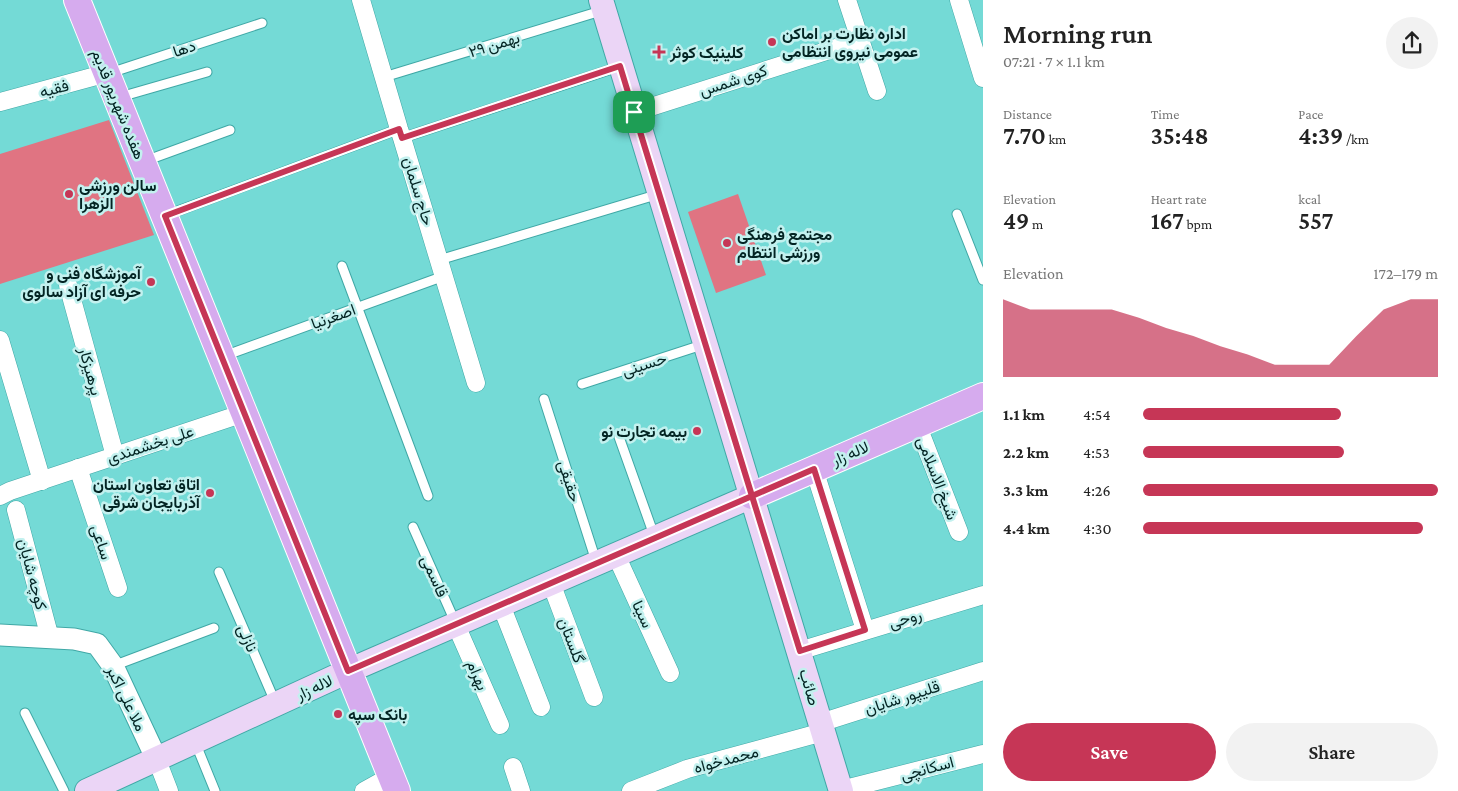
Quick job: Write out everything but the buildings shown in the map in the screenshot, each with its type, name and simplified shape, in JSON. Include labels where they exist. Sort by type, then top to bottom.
[{"type":"main road","name":"هفده شهریور قدیم","points":[[77,0],[394,783]]},
{"type":"main road","name":"صائب","points":[[602,5],[800,651],[841,791]]},
{"type":"main road","name":"لاله زار","points":[[87,791],[348,671],[983,396]]},
{"type":"street","name":"حاج سلمان","points":[[361,0],[476,382]]},
{"type":"street","points":[[848,0],[877,91]]},
{"type":"street","points":[[959,0],[983,78]]},
{"type":"street","name":"کوی شمس","points":[[634,112],[861,40]]},
{"type":"street","name":"فقیه","points":[[0,102],[107,73]]},
{"type":"street","name":"پرهیزکار","points":[[68,285],[115,456]]},
{"type":"street","points":[[0,340],[42,481]]},
{"type":"street","name":"علی بخشمندی","points":[[0,496],[78,468],[244,414]]},
{"type":"street","name":"شیخ الاسلامی","points":[[917,424],[959,532]]},
{"type":"street","name":"ساعی","points":[[78,468],[118,588]]},
{"type":"street","points":[[814,469],[865,630]]},
{"type":"street","name":"کوچه شایان","points":[[16,510],[50,638]]},
{"type":"street","name":"سینا","points":[[606,560],[670,673]]},
{"type":"street","name":"گلستان","points":[[551,584],[594,697]]},
{"type":"street","name":"روحی","points":[[800,651],[983,595]]},
{"type":"street","points":[[501,605],[541,707]]},
{"type":"street","name":"بهرام","points":[[456,624],[500,725]]},
{"type":"street","name":"ملا علی اکبر","points":[[0,635],[74,639],[97,644],[113,666],[157,760]]},
{"type":"street","name":"قلیپور شایان","points":[[822,728],[983,671]]},
{"type":"street","name":"محمدخواه","points":[[631,791],[661,785],[687,769],[822,728]]},
{"type":"street","name":"اسکانچی","points":[[841,791],[983,754]]},
{"type":"street","points":[[157,760],[169,791]]},
{"type":"street","points":[[513,768],[521,791]]},
{"type":"street","points":[[364,791],[394,783]]},
{"type":"lane","name":"۲۹ بهمن","points":[[384,77],[602,5]]},
{"type":"lane","name":"دها","points":[[107,73],[262,23]]},
{"type":"lane","points":[[165,216],[401,134],[620,66]]},
{"type":"lane","points":[[117,98],[207,72]]},
{"type":"lane","points":[[143,162],[230,130]]},
{"type":"lane","name":"اصغرنیا","points":[[222,357],[357,308],[442,268],[660,194]]},
{"type":"lane","points":[[956,214],[983,280]]},
{"type":"lane","points":[[342,266],[428,496]]},
{"type":"lane","name":"حسینی","points":[[582,384],[706,344]]},
{"type":"lane","name":"حقیقی","points":[[544,399],[606,560]]},
{"type":"lane","points":[[619,437],[655,538]]},
{"type":"lane","name":"قاسمی","points":[[413,527],[456,624]]},
{"type":"lane","name":"نازلی","points":[[219,572],[276,704]]},
{"type":"lane","points":[[113,666],[214,628]]},
{"type":"lane","points":[[25,713],[64,791]]},
{"type":"lane","points":[[195,742],[215,791]]},
{"type":"shaded area","name":"سالن ورزشی الزهرا","points":[[109,120],[154,235],[0,284],[0,154]]},
{"type":"shaded area","name":"مجتمع فرهنگی ورزشی انتظام","points":[[738,194],[766,275],[716,293],[688,212]]},
{"type":"place","name":"اداره نظارت بر اماکن عمومی نیروی انتظامی","points":[[772,42]]},
{"type":"place","name":"کلینیک کوثر","points":[[659,52]]},
{"type":"place","name":"سالن ورزشی الزهرا","points":[[69,194]]},
{"type":"place","name":"مجتمع فرهنگی ورزشی انتظام","points":[[727,243]]},
{"type":"place","name":"آموزشگاه فنی و حرفه ای آزاد سالوی","points":[[151,282]]},
{"type":"place","name":"بیمه تجارت نو","points":[[697,431]]},
{"type":"place","name":"اتاق تعاون استان آذربایجان شرقی","points":[[210,493]]},
{"type":"place","name":"بانک سپه","points":[[338,714]]},
{"type":"route","points":[[634,112],[620,66],[402,138],[399,129],[165,216],[348,671],[752,496],[800,651],[865,630],[814,469],[752,496],[634,112]]}]
